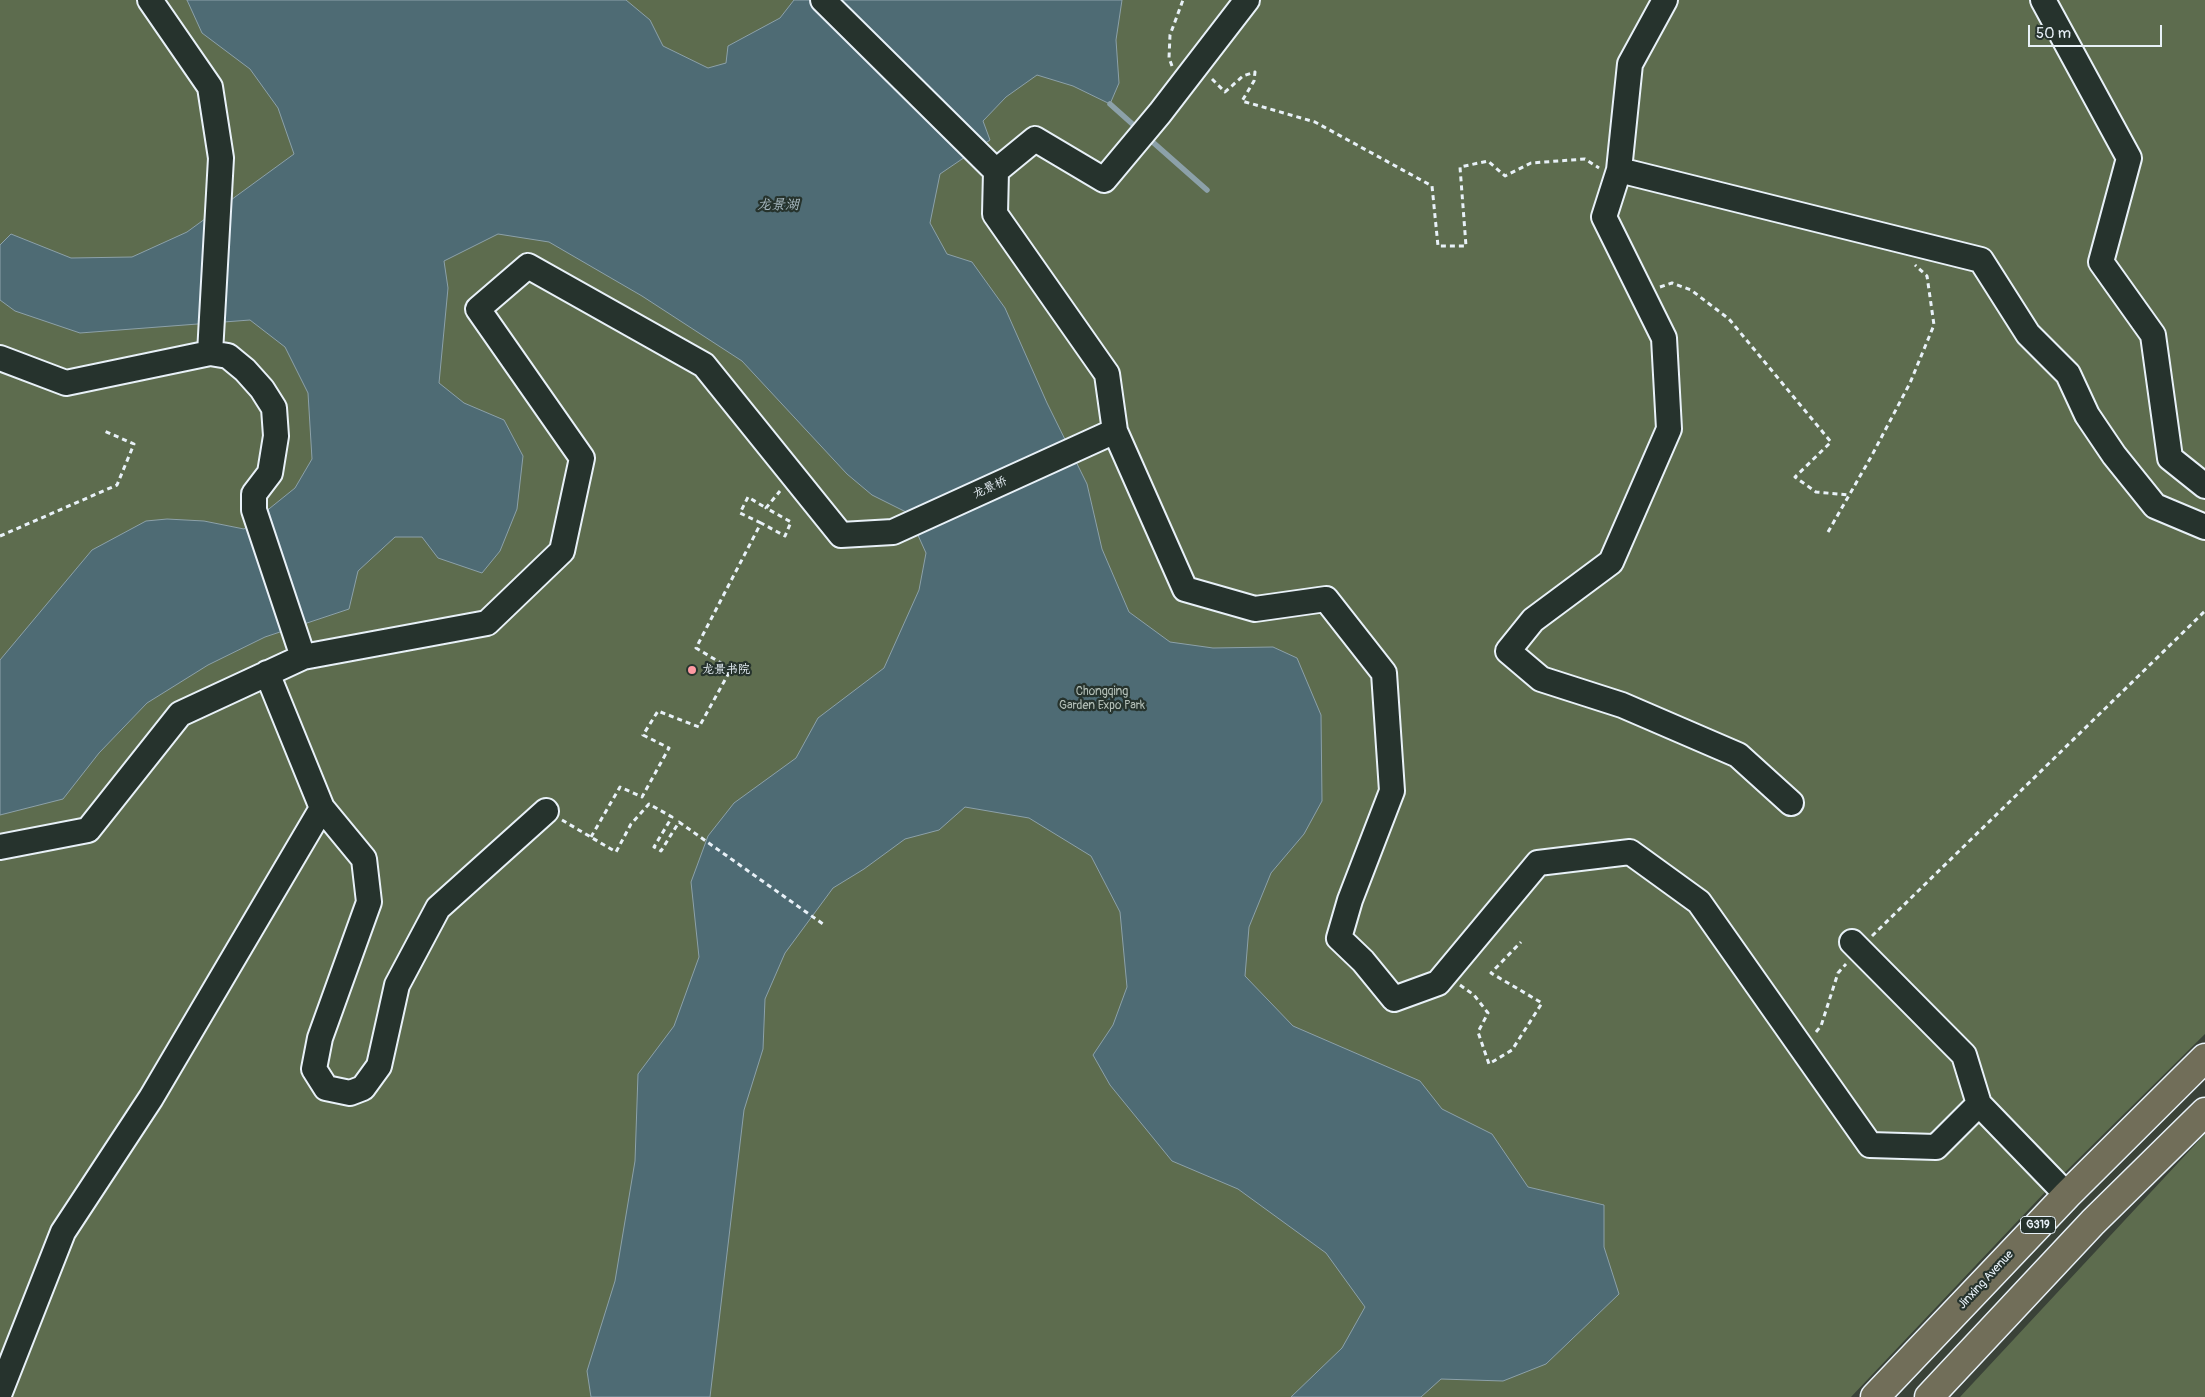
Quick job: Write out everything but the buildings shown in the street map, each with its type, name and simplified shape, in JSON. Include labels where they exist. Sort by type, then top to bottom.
[{"type":"highway","name":"Jinxing Avenue","points":[[1875,1397],[2067,1195],[2205,1058]]},
{"type":"highway","points":[[1929,1397],[2094,1222],[2205,1112]]},
{"type":"lane","points":[[150,0],[210,87],[221,158],[210,343]]},
{"type":"lane","points":[[823,0],[996,171],[995,214],[1107,374],[1114,431],[1185,589],[1255,609],[1326,600],[1384,673],[1392,791],[1350,900],[1339,938],[1362,961],[1394,999],[1438,983],[1538,863],[1630,852],[1699,902],[1870,1145],[1936,1147],[1978,1104]]},
{"type":"lane","points":[[996,171],[1035,139],[1104,180],[1160,113],[1247,0]]},
{"type":"lane","points":[[1665,0],[1630,64],[1618,175],[1604,217],[1664,338],[1669,428],[1611,562],[1533,620],[1508,651],[1541,679],[1622,706],[1738,755],[1791,804]]},
{"type":"lane","points":[[2043,0],[2128,158],[2101,262],[2153,334],[2170,458],[2205,486]]},
{"type":"lane","points":[[1618,175],[1981,260],[2028,334],[2068,374],[2087,415],[2114,455],[2155,506],[2205,527]]},
{"type":"lane","points":[[0,847],[88,830],[180,714],[303,657],[487,623],[562,551],[582,458],[478,309],[528,266],[704,366],[793,475]]},
{"type":"lane","points":[[0,358],[66,383],[210,343]]},
{"type":"lane","points":[[210,343],[228,356],[262,389],[274,408],[276,436],[270,472],[254,494],[254,510],[303,657]]},
{"type":"lane","name":"龙景桥","points":[[793,475],[841,534],[893,532],[1114,431]]},
{"type":"lane","points":[[267,673],[322,808],[364,859],[369,902],[320,1038],[314,1069],[326,1088],[350,1093],[363,1088],[379,1066],[397,985],[438,908],[546,811]]},
{"type":"lane","points":[[0,1392],[63,1232],[151,1098],[322,808]]},
{"type":"lane","points":[[1856,945],[1964,1055],[1978,1104],[2067,1195]]},
{"type":"path","points":[[1179,86],[1169,58],[1170,35],[1183,0]]},
{"type":"path","points":[[1196,64],[1225,92],[1243,76],[1255,72],[1254,80],[1242,102],[1315,122],[1432,186],[1438,246],[1466,246],[1460,167],[1488,161],[1505,176],[1531,163],[1585,159],[1618,175]]},
{"type":"path","points":[[1828,532],[1910,383],[1934,325],[1927,276],[1913,264]]},
{"type":"path","points":[[1642,294],[1672,283],[1692,290],[1728,319],[1832,442],[1794,477],[1816,492],[1849,495]]},
{"type":"path","points":[[0,536],[117,485],[134,444],[102,430]]},
{"type":"path","points":[[766,508],[793,475]]},
{"type":"path","points":[[748,497],[791,522],[785,536],[761,523],[740,513],[748,497]]},
{"type":"path","points":[[591,837],[620,787],[642,797],[669,748],[642,734],[658,710],[699,727],[731,669],[696,648],[761,523]]},
{"type":"path","points":[[1802,1047],[1821,1026],[1838,972],[1856,945],[2205,611]]},
{"type":"path","points":[[546,811],[616,852],[631,824],[649,804],[672,817],[654,847],[662,851],[679,822],[824,924]]},
{"type":"path","points":[[1445,974],[1474,995],[1488,1013],[1478,1032],[1489,1064],[1512,1050],[1542,1003],[1491,973],[1521,942]]},
{"type":"green space","name":"Chongqing Garden Expo Park","points":[[0,0],[2205,0],[2205,1034],[2048,1189],[1851,1397],[0,1397]]},
{"type":"green space","points":[[2205,1134],[2205,1397],[1960,1397]]},
{"type":"water","name":"龙景湖","points":[[187,0],[626,0],[650,20],[663,46],[708,68],[726,63],[728,46],[780,18],[794,0],[1122,0],[1116,40],[1119,83],[1110,104],[1073,86],[1037,75],[1006,97],[983,121],[990,140],[940,174],[930,223],[947,254],[972,262],[1005,308],[1047,403],[1087,484],[1102,549],[1129,612],[1170,642],[1213,648],[1273,647],[1297,658],[1321,715],[1322,801],[1304,834],[1271,873],[1249,927],[1245,976],[1293,1026],[1420,1081],[1442,1109],[1492,1134],[1528,1187],[1604,1205],[1604,1247],[1619,1294],[1546,1364],[1503,1381],[1441,1379],[1421,1397],[1291,1397],[1342,1348],[1365,1307],[1326,1253],[1238,1189],[1172,1161],[1110,1085],[1093,1055],[1113,1025],[1127,987],[1120,912],[1091,856],[1029,818],[965,807],[939,830],[905,839],[864,869],[833,888],[785,953],[765,999],[763,1049],[744,1110],[710,1397],[591,1397],[587,1371],[615,1281],[635,1161],[638,1074],[674,1026],[699,957],[691,882],[708,836],[734,803],[796,758],[818,718],[884,668],[919,590],[926,553],[908,513],[872,495],[847,474],[742,361],[642,296],[549,242],[498,234],[444,261],[448,288],[439,383],[464,403],[504,420],[523,456],[517,509],[500,551],[482,573],[438,558],[422,537],[395,537],[358,571],[349,609],[265,637],[208,665],[147,703],[99,753],[63,799],[0,815],[0,660],[92,550],[146,521],[167,519],[204,521],[244,529],[295,488],[312,459],[308,393],[285,347],[250,320],[80,333],[15,311],[0,300],[0,245],[11,234],[71,258],[132,257],[187,232],[294,154],[278,108],[250,69],[202,33]]},
{"type":"waterway","points":[[1110,104],[1138,129]]},
{"type":"waterway","points":[[1147,137],[1207,190]]},
{"type":"place","name":"龙景书院","points":[[692,670]]}]
